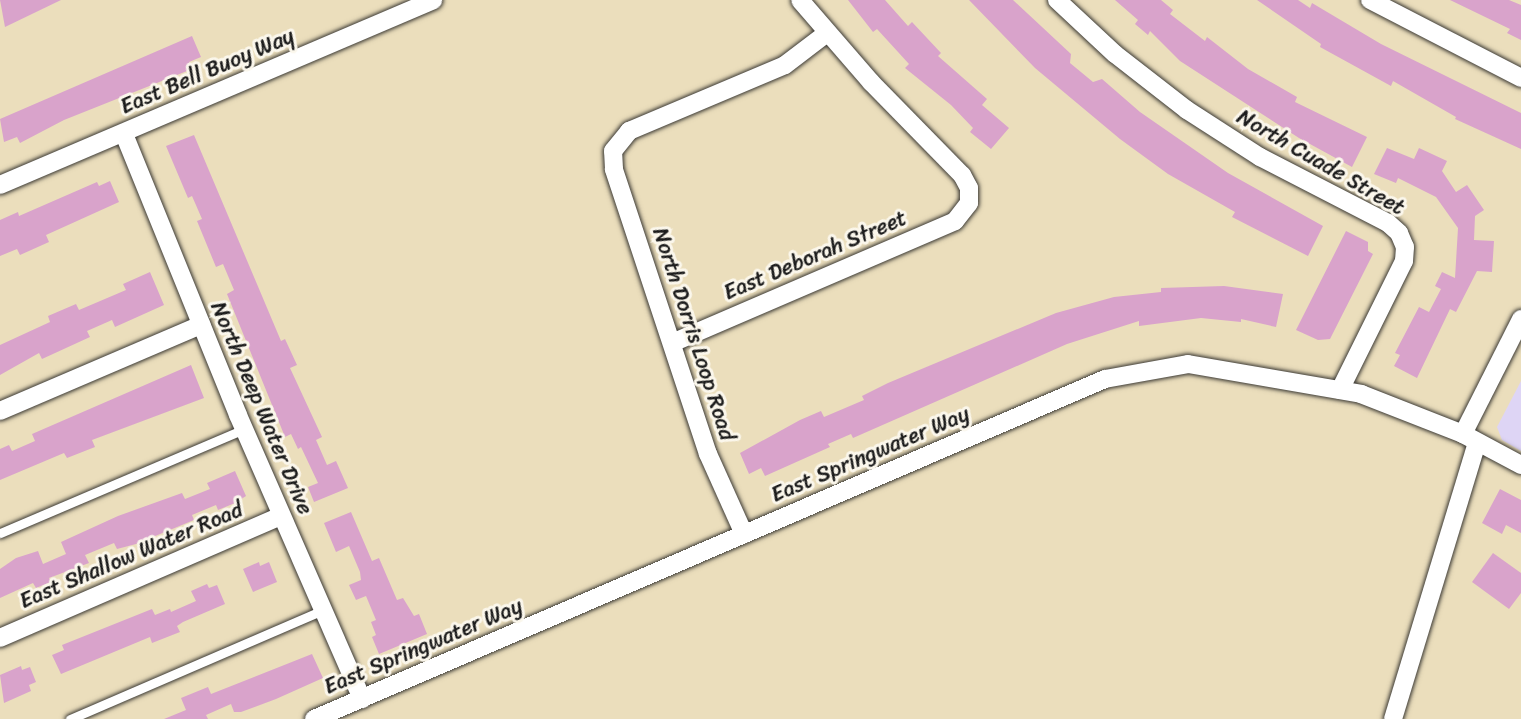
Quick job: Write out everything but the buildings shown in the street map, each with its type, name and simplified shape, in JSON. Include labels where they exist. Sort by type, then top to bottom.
[{"type":"street","name":"East Bell Buoy Way","points":[[0,185],[124,134],[433,0]]},
{"type":"street","points":[[800,0],[827,33]]},
{"type":"street","name":"North Cuade Street","points":[[1057,0],[1142,76],[1224,135],[1297,178],[1388,222],[1399,233],[1405,247],[1404,261],[1340,390]]},
{"type":"street","points":[[1370,0],[1521,78]]},
{"type":"street","name":"North Dorris Loop Road","points":[[744,534],[708,454],[614,169],[615,145],[629,131],[785,64],[827,33]]},
{"type":"street","name":"East Deborah Street","points":[[672,343],[955,221],[969,203],[969,188],[962,175],[827,33]]},
{"type":"street","name":"North Deep Water Drive","points":[[124,134],[244,429],[362,699]]},
{"type":"street","points":[[1393,719],[1470,438],[1521,319]]},
{"type":"street","points":[[0,411],[201,325]]},
{"type":"street","name":"East Springwater Way","points":[[314,719],[1105,379],[1188,364],[1361,394],[1470,438],[1521,465]]},
{"type":"street","name":"East Shallow Water Road","points":[[0,638],[281,516]]},
{"type":"lane","points":[[0,533],[244,429]]},
{"type":"lane","points":[[70,719],[323,610]]},
{"type":"shaded area","points":[[1521,381],[1521,451],[1502,440],[1497,427]]}]
